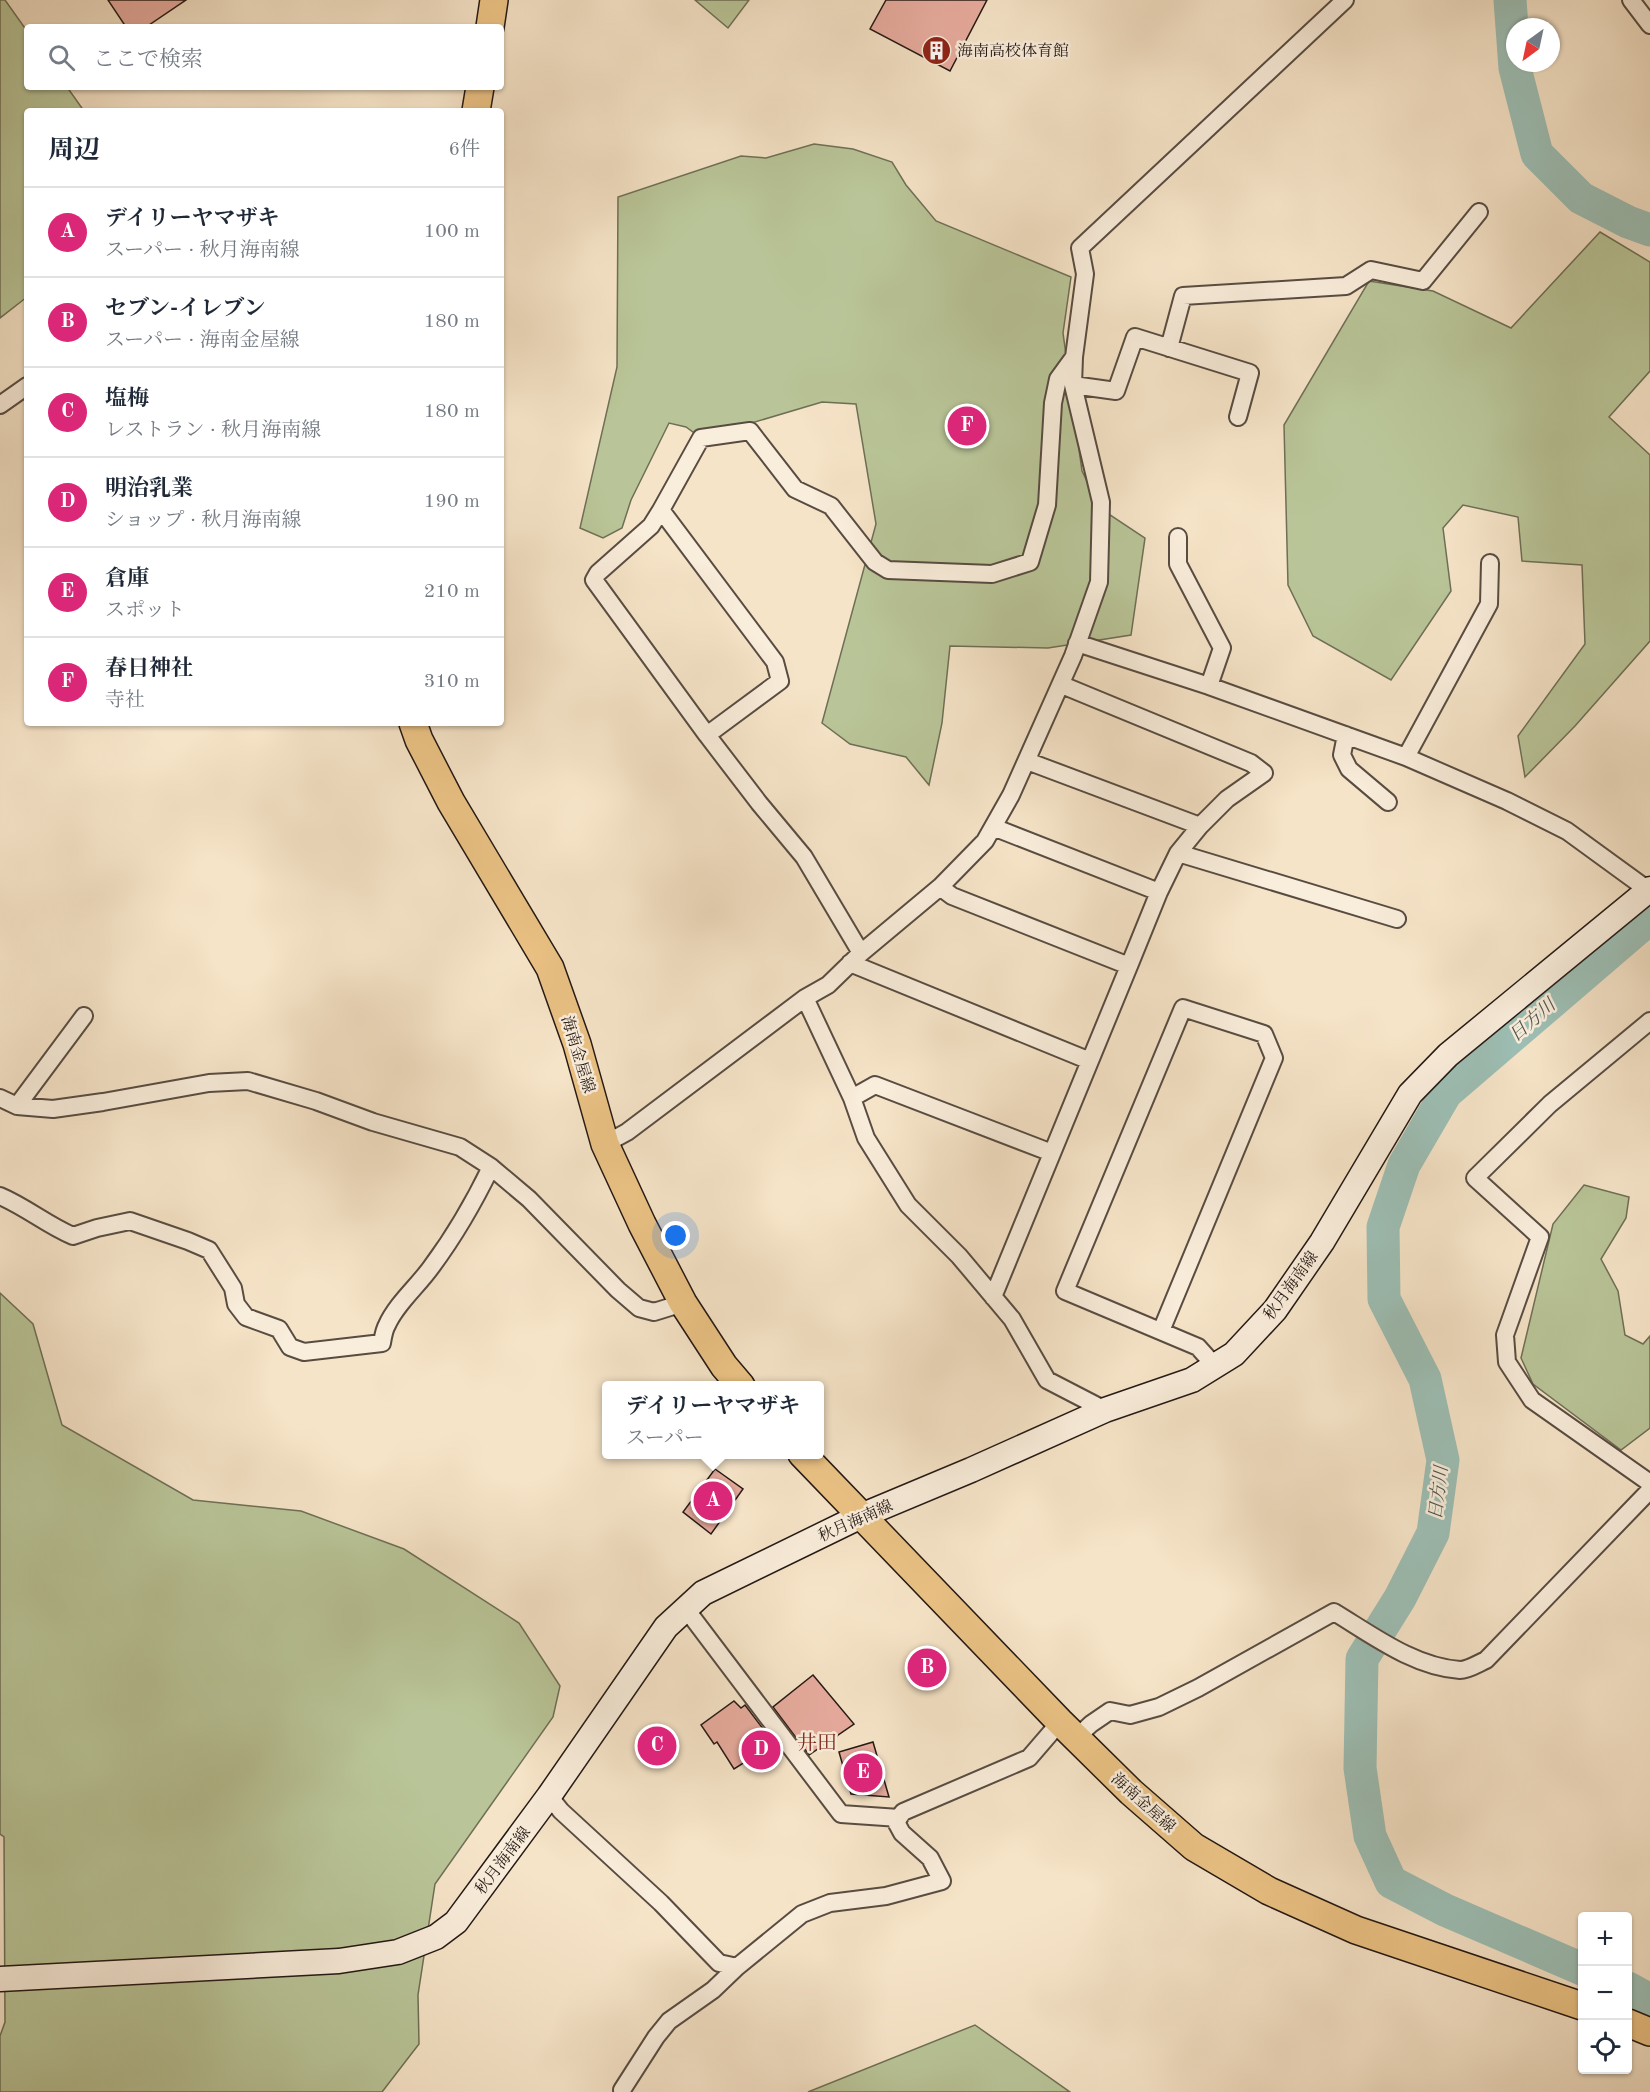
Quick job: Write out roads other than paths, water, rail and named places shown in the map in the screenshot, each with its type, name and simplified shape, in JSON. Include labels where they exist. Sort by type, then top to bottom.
[{"type":"main road","points":[[490,24],[494,0]]},
{"type":"main road","points":[[476,108],[480,90]]},
{"type":"main road","name":"海南金屋線","points":[[414,726],[451,802],[550,968],[577,1044],[605,1144],[642,1224],[683,1304],[724,1366],[737,1381]]},
{"type":"main road","name":"秋月海南線","points":[[0,1979],[339,1961],[398,1952],[436,1937],[456,1922],[549,1796],[666,1627],[703,1593],[861,1516],[1105,1410],[1192,1380],[1234,1354],[1275,1310],[1322,1242],[1410,1094],[1448,1055],[1649,890]]},
{"type":"main road","name":"海南金屋線","points":[[806,1459],[1131,1792],[1194,1847],[1269,1891],[1356,1930],[1578,2005]]},
{"type":"main road","points":[[1632,2025],[1650,2032]]},
{"type":"street","points":[[605,1144],[627,1132],[805,998],[828,985],[856,958],[940,887],[985,841],[1027,761],[1062,685],[1099,582],[1101,502],[1073,385],[1074,357],[1085,274],[1080,248],[1345,0]]},
{"type":"street","points":[[1631,0],[1650,25]]},
{"type":"street","points":[[1169,348],[1183,296],[1346,286],[1371,270],[1423,281],[1479,212]]},
{"type":"street","points":[[1073,385],[1116,391],[1135,337],[1250,373],[1238,417]]},
{"type":"street","points":[[1074,357],[1059,379],[1053,403],[1047,505],[1030,562],[992,574],[888,570],[875,562],[831,506],[795,489],[750,431],[700,438],[651,526],[598,573],[594,580],[707,735],[804,857],[856,958],[1090,1061]]},
{"type":"street","points":[[0,405],[24,388]]},
{"type":"street","points":[[661,510],[776,662],[780,681],[707,735]]},
{"type":"street","points":[[1178,537],[1178,564],[1222,648],[1209,686]]},
{"type":"street","points":[[1406,757],[1489,604],[1490,563]]},
{"type":"street","points":[[1077,643],[1209,686],[1406,757],[1507,801],[1567,831],[1649,890]]},
{"type":"street","points":[[993,1296],[1128,966],[1159,892],[1178,854],[1200,826],[1227,799],[1264,773],[1251,763],[1062,685]]},
{"type":"street","points":[[1346,735],[1342,755],[1349,769],[1388,802]]},
{"type":"street","points":[[1027,761],[1200,826]]},
{"type":"street","points":[[993,827],[1159,892]]},
{"type":"street","points":[[1178,854],[1397,920]]},
{"type":"street","points":[[940,887],[952,896],[1128,966]]},
{"type":"street","points":[[805,998],[852,1098],[866,1138],[908,1205],[959,1256],[1012,1319],[1047,1380],[1105,1410]]},
{"type":"street","points":[[1161,1331],[1274,1059],[1264,1034],[1183,1008],[1065,1291],[1198,1347],[1215,1366]]},
{"type":"street","points":[[17,1106],[84,1016]]},
{"type":"street","points":[[1650,1021],[1550,1104],[1475,1178],[1540,1238],[1505,1335],[1507,1362],[1532,1400],[1650,1483]]},
{"type":"street","points":[[0,1098],[17,1106],[53,1109],[209,1083],[248,1081],[316,1101],[373,1122],[459,1148],[491,1167],[528,1199],[618,1290],[639,1308],[654,1312],[683,1304]]},
{"type":"street","points":[[852,1098],[875,1086],[1052,1153]]},
{"type":"street","points":[[0,1196],[39,1216],[56,1229],[73,1236],[97,1227],[130,1221],[209,1250],[233,1288],[236,1304],[246,1317],[279,1329],[290,1347],[304,1352],[382,1343],[386,1325],[431,1268],[477,1197],[491,1167]]},
{"type":"street","points":[[622,2090],[669,2021],[713,1990],[737,1967],[802,1914],[830,1903],[886,1896],[942,1881],[930,1858],[902,1833],[896,1822],[903,1812],[1029,1758],[1069,1730],[1090,1724],[1110,1711],[1130,1715],[1160,1707],[1334,1612],[1384,1643],[1429,1663],[1463,1670],[1486,1660],[1650,1490]]},
{"type":"street","points":[[686,1609],[841,1814],[899,1818]]},
{"type":"street","points":[[549,1796],[561,1810],[661,1903],[719,1963],[737,1967]]},
{"type":"waterway","name":"日方川","points":[[1510,0],[1515,68],[1537,154],[1581,198],[1628,222],[1650,230]]},
{"type":"waterway","name":"日方川","points":[[1578,1967],[1445,1910],[1391,1882],[1370,1836],[1360,1768],[1362,1659],[1400,1598],[1433,1533],[1443,1460],[1425,1379],[1384,1299],[1383,1227],[1404,1165],[1446,1093],[1650,918]]},
{"type":"waterway","name":"日方川","points":[[1632,1990],[1650,2000]]},
{"type":"place","name":"海南高校体育館","points":[[936,50]]},
{"type":"place","name":"春日神社","points":[[967,426]]},
{"type":"place","name":"デイリーヤマザキ","points":[[713,1501]]},
{"type":"place","name":"セブン-イレブン","points":[[927,1668]]},
{"type":"place","name":"塩梅","points":[[657,1746]]},
{"type":"place","name":"明治乳業","points":[[761,1750]]},
{"type":"place","name":"倉庫","points":[[863,1773]]},
{"type":"district","name":"井田","points":[[817,1742]]}]
